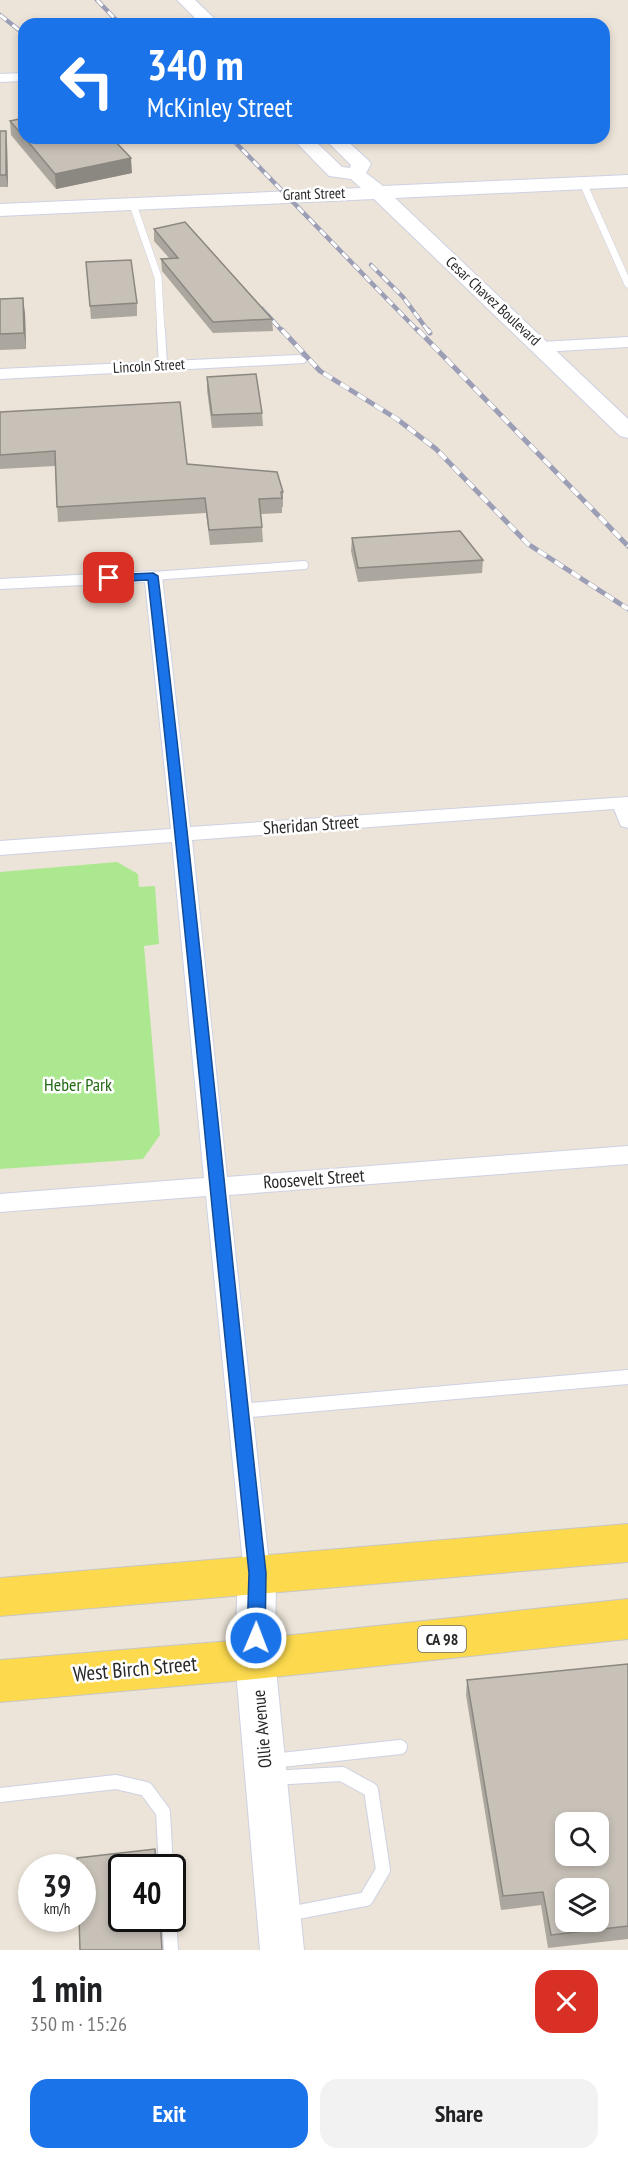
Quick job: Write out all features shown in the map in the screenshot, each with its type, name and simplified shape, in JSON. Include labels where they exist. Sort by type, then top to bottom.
[{"type":"main road","points":[[185,0],[204,18]]},
{"type":"main road","points":[[204,0],[222,18]]},
{"type":"main road","name":"Cesar Chavez Boulevard","points":[[307,144],[336,172],[356,174],[378,192],[628,431]]},
{"type":"main road","name":"Cesar Chavez Boulevard","points":[[339,144],[361,164],[356,174]]},
{"type":"main road","name":"Grant Street","points":[[0,210],[132,202],[628,181]]},
{"type":"main road","points":[[0,1597],[257,1573],[628,1543]]},
{"type":"main road","name":"Ollie Avenue","points":[[257,1573],[255,1659],[280,1933]]},
{"type":"main road","name":"West Birch Street","points":[[0,1681],[255,1659],[628,1619]]},
{"type":"street","points":[[0,78],[18,77]]},
{"type":"street","points":[[541,346],[628,342]]},
{"type":"street","name":"Lincoln Street","points":[[0,374],[299,360]]},
{"type":"street","points":[[0,584],[153,576]]},
{"type":"street","name":"Ollie Avenue","points":[[153,576],[183,834],[215,1186],[257,1573]]},
{"type":"street","name":"Sheridan Street","points":[[0,848],[622,802],[628,821]]},
{"type":"street","name":"Roosevelt Street","points":[[0,1203],[628,1155]]},
{"type":"lane","points":[[583,183],[628,284]]},
{"type":"lane","points":[[132,202],[158,277],[163,365]]},
{"type":"lane","points":[[615,256],[628,255]]},
{"type":"lane","points":[[153,576],[304,565]]},
{"type":"lane","points":[[240,1411],[628,1377]]},
{"type":"lane","points":[[265,1770],[400,1748]]},
{"type":"lane","points":[[265,1770],[342,1774],[370,1790],[383,1870],[366,1899],[280,1933]]},
{"type":"lane","points":[[0,1795],[116,1782],[146,1789],[163,1812],[165,1854]]},
{"type":"lane","points":[[170,1932],[171,1950]]},
{"type":"green space","name":"Heber Park","points":[[117,862],[138,874],[139,887],[155,886],[159,944],[144,946],[160,1135],[143,1159],[0,1169],[0,872]]},
{"type":"building","points":[[18,119],[18,130],[10,121]]},
{"type":"building","points":[[0,131],[6,131],[6,175],[0,175]]},
{"type":"building","points":[[30,144],[118,144],[131,158],[55,174]]},
{"type":"building","points":[[185,222],[272,319],[213,322],[161,259],[178,258],[154,229]]},
{"type":"building","points":[[131,260],[137,303],[90,306],[86,262]]},
{"type":"building","points":[[23,298],[24,333],[0,334],[0,299]]},
{"type":"building","points":[[256,374],[262,413],[212,415],[207,377]]},
{"type":"building","points":[[180,402],[187,464],[277,472],[283,492],[281,492],[282,498],[259,499],[262,527],[209,530],[205,498],[57,507],[55,451],[0,455],[0,412]]},
{"type":"building","points":[[460,531],[483,560],[358,568],[352,538]]},
{"type":"building","points":[[628,1664],[628,1926],[609,1928],[609,1878],[555,1878],[555,1932],[577,1932],[551,1935],[543,1892],[503,1896],[467,1680]]},
{"type":"building","points":[[155,1849],[155,1854],[112,1854]]},
{"type":"building","points":[[108,1854],[108,1932],[161,1932],[162,1950],[80,1950],[79,1932],[96,1932],[96,1856]]},
{"type":"railway","points":[[97,0],[114,18]]},
{"type":"railway","points":[[0,15],[18,29]]},
{"type":"railway","points":[[237,144],[419,332]]},
{"type":"railway","points":[[371,265],[403,297],[429,332]]},
{"type":"railway","points":[[262,309],[283,332]]},
{"type":"railway","points":[[282,330],[320,371],[397,419],[436,449],[528,544],[628,609]]},
{"type":"railway","points":[[418,330],[628,546]]},
{"type":"route","points":[[109,578],[153,576],[183,834],[215,1186],[257,1573],[256,1638]]}]
